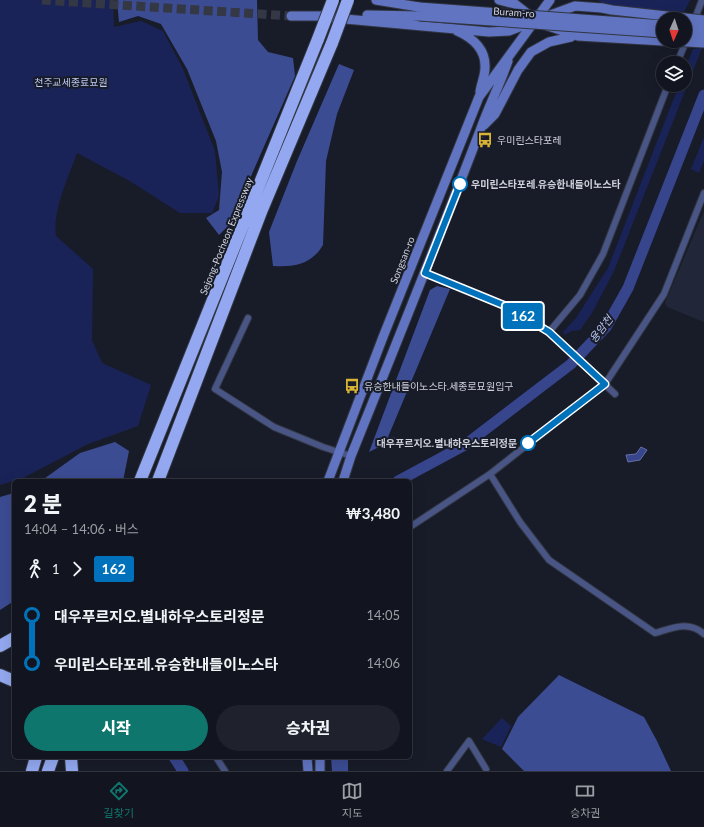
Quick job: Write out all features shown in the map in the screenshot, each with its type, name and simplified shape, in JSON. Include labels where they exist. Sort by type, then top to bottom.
[{"type":"highway","name":"Sejong-Pocheon Expressway","points":[[141,479],[333,0]]},
{"type":"highway","points":[[159,479],[262,212],[332,43],[348,0]]},
{"type":"highway","points":[[0,646],[12,639]]},
{"type":"highway","points":[[0,675],[12,680]]},
{"type":"highway","points":[[28,771],[30,759]]},
{"type":"highway","points":[[32,771],[35,759]]},
{"type":"highway","points":[[48,771],[52,759]]},
{"type":"highway","points":[[72,759],[72,771]]},
{"type":"street","name":"Buram-ro","points":[[376,0],[419,12],[656,32]]},
{"type":"street","points":[[502,0],[515,4],[535,20],[554,29],[578,36]]},
{"type":"street","name":"Songsan-ro","points":[[329,479],[338,452],[479,97],[550,0]]},
{"type":"street","points":[[591,0],[602,8]]},
{"type":"street","points":[[680,56],[702,0]]},
{"type":"street","points":[[323,16],[489,32],[509,31],[575,6],[704,20]]},
{"type":"street","name":"Buram-ro","points":[[291,16],[419,12],[656,25]]},
{"type":"street","points":[[692,26],[704,27]]},
{"type":"street","points":[[448,28],[473,39],[484,54],[485,68],[479,97]]},
{"type":"street","points":[[692,34],[704,35]]},
{"type":"street","points":[[481,127],[495,114],[518,70],[531,52],[549,42],[561,38],[578,36],[656,41]]},
{"type":"street","points":[[692,42],[704,43]]},
{"type":"street","name":"Songsan-ro","points":[[344,478],[351,456],[425,273],[481,127],[499,88],[510,54]]},
{"type":"street","points":[[549,332],[580,295],[602,254],[665,92]]},
{"type":"street","points":[[412,526],[490,474],[605,384],[664,294],[704,193]]},
{"type":"street","points":[[425,273],[508,307],[549,332],[615,394]]},
{"type":"street","points":[[248,318],[215,390],[274,427],[351,456]]},
{"type":"street","points":[[490,474],[520,522],[549,560],[655,633],[683,625],[690,626],[704,634]]},
{"type":"street","points":[[447,771],[469,741],[486,769]]},
{"type":"street","points":[[217,759],[225,771]]},
{"type":"street","points":[[307,759],[308,771]]},
{"type":"street","points":[[320,759],[320,771]]},
{"type":"shaded area","points":[[117,0],[257,0],[258,40],[268,52],[293,58],[295,76],[230,224],[219,235],[206,218],[219,210],[222,172],[216,141],[187,69],[161,24],[138,16],[119,22]]},
{"type":"shaded area","points":[[339,64],[354,70],[337,114],[326,161],[323,245],[313,257],[307,261],[295,265],[273,266],[269,232],[297,161]]},
{"type":"shaded area","points":[[704,211],[704,322],[667,307],[665,303]]},
{"type":"shaded area","points":[[437,286],[450,289],[388,437],[397,438],[369,452],[430,290]]},
{"type":"shaded area","points":[[115,442],[129,451],[123,479],[44,479],[80,453]]},
{"type":"shaded area","points":[[641,447],[647,450],[640,460],[628,462],[626,455],[636,454]]},
{"type":"shaded area","points":[[12,494],[12,602],[0,610],[0,497]]},
{"type":"shaded area","points":[[559,675],[644,717],[671,771],[524,771],[502,749],[518,717]]},
{"type":"shaded area","points":[[331,759],[348,759],[348,771],[332,771]]},
{"type":"green space","name":"천주교세종료묘원","points":[[0,0],[113,0],[114,27],[141,21],[163,31],[183,69],[215,151],[219,196],[212,213],[180,213],[128,180],[77,153],[56,216],[56,236],[93,269],[92,340],[102,363],[151,385],[138,426],[88,444],[23,478],[12,479],[12,481],[0,485]]},
{"type":"green space","points":[[598,0],[690,0],[684,12],[606,6]]},
{"type":"green space","points":[[702,48],[692,73],[692,56],[690,56],[693,49]]},
{"type":"green space","points":[[676,92],[685,92],[614,271],[592,313],[580,330],[572,331],[564,335],[563,332],[576,318],[608,268]]},
{"type":"green space","points":[[704,137],[704,161],[699,173],[691,169]]},
{"type":"green space","points":[[502,718],[511,726],[501,747],[482,739]]},
{"type":"waterway","name":"용암천","points":[[402,479],[465,445],[571,364],[606,327],[628,288],[704,95]]},
{"type":"waterway","name":"용암천","points":[[175,759],[183,771]]},
{"type":"tunnel","points":[[42,0],[291,16]]},
{"type":"bus line","name":"162","points":[[460,184],[425,273],[508,307],[549,332],[605,384],[528,443]]},
{"type":"place","name":"우미린스타포레","points":[[485,140]]},
{"type":"place","name":"우미린스타포레.유승한내들이노스타","points":[[460,184]]},
{"type":"place","name":"유승한내들이노스타.세종로묘원입구","points":[[352,386]]},
{"type":"place","name":"대우푸르지오.별내하우스토리정문","points":[[528,443]]}]
